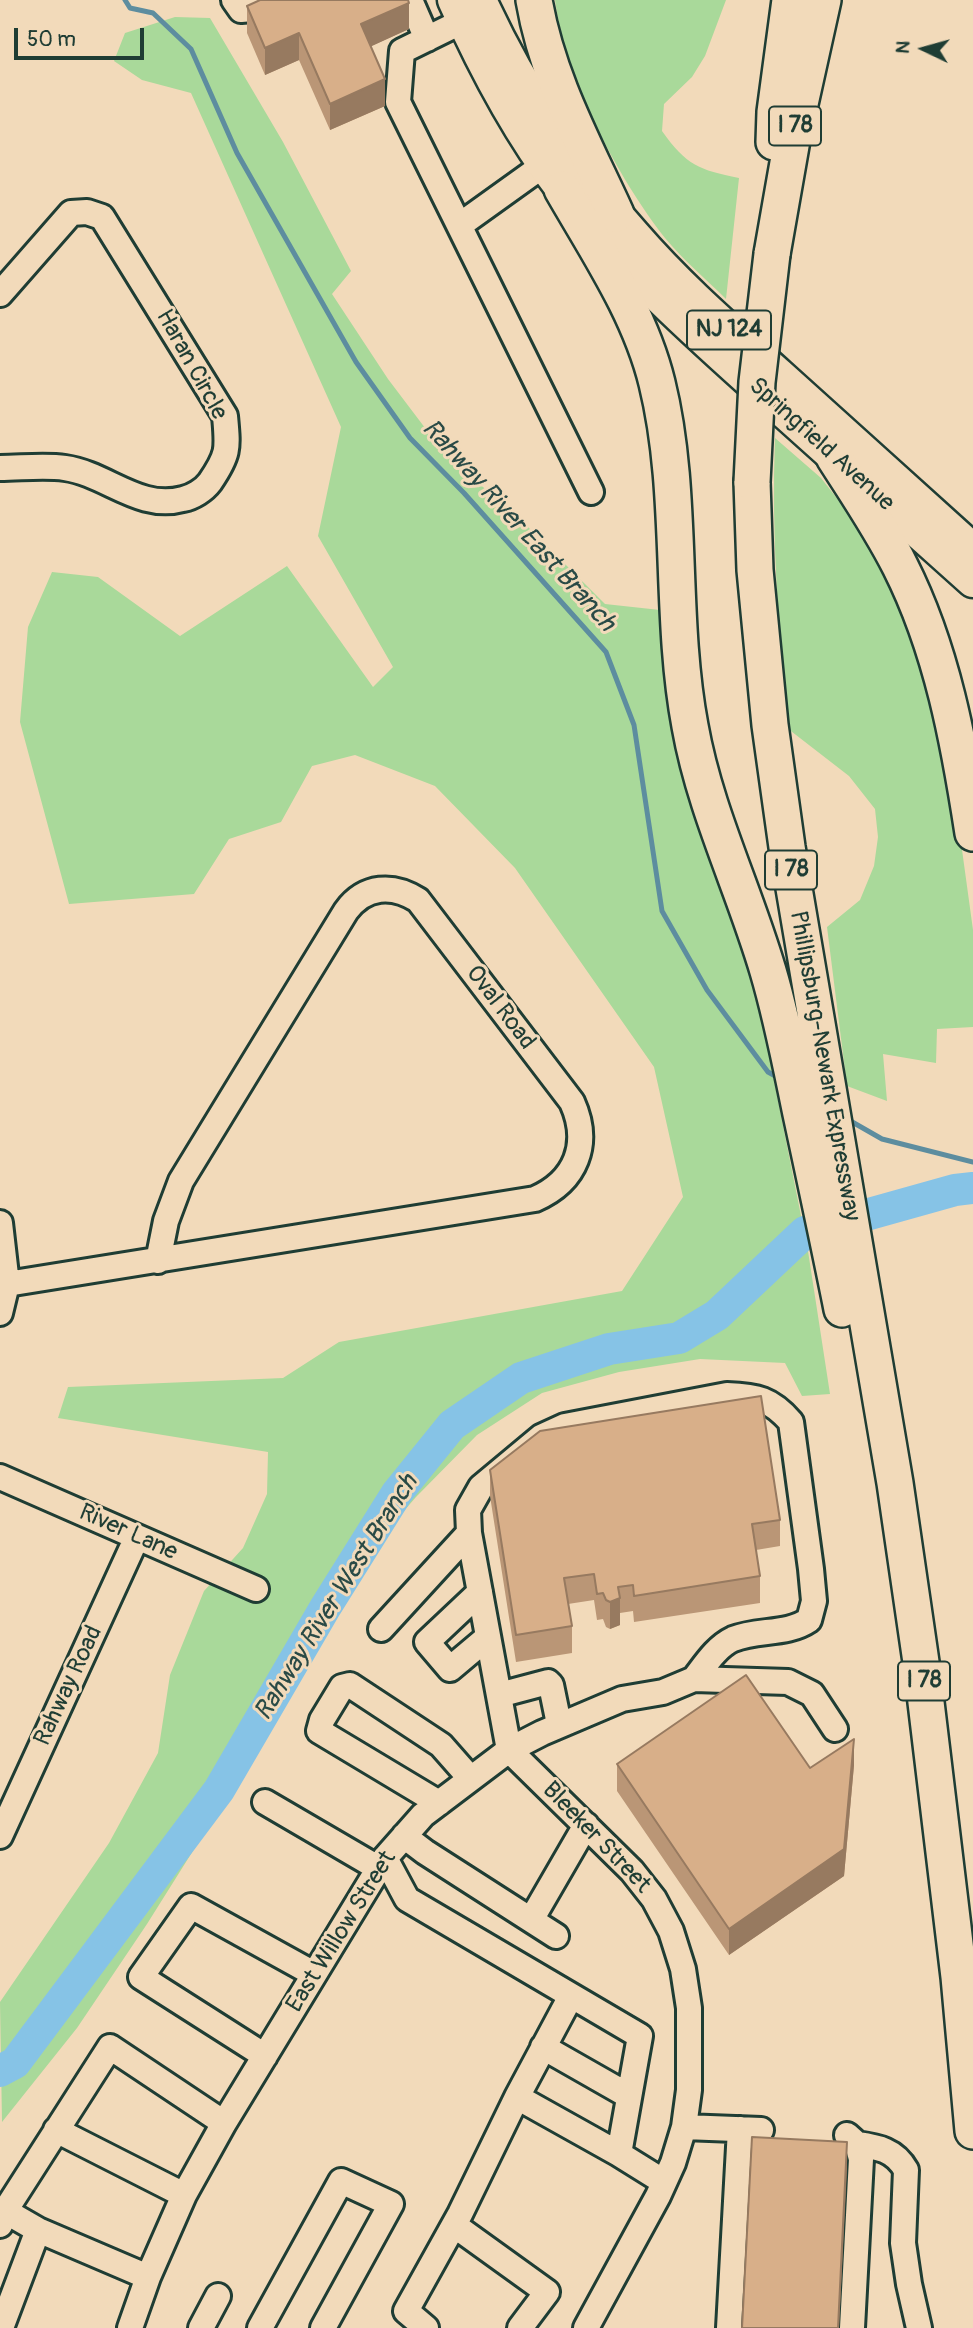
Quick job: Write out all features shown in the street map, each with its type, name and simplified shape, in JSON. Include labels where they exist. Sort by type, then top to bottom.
[{"type":"highway","points":[[534,0],[544,45],[564,104],[615,214]]},
{"type":"highway","points":[[772,254],[775,112],[790,0]]},
{"type":"highway","name":"Phillipsburg-Newark Expressway","points":[[823,0],[792,140],[772,254],[757,382],[752,482],[755,570],[770,725],[825,1076],[841,1240]]},
{"type":"highway","points":[[553,176],[641,333],[656,379],[668,443],[682,665],[690,726],[705,789],[768,970],[841,1240]]},
{"type":"highway","points":[[834,457],[889,545],[922,615],[950,710],[973,833]]},
{"type":"highway","name":"I 78","points":[[841,1240],[865,1422],[913,1606],[948,1878],[973,2132]]},
{"type":"main road","name":"Springfield Avenue","points":[[466,7],[512,62],[554,132],[615,214],[656,260],[973,550]]},
{"type":"main road","name":"Springfield Avenue","points":[[466,7],[509,108],[553,176],[606,241],[670,308],[973,581]]},
{"type":"street","points":[[234,0],[241,9],[264,8],[283,0]]},
{"type":"street","points":[[410,0],[427,39]]},
{"type":"street","points":[[466,7],[427,39],[402,51],[398,102],[591,492]]},
{"type":"street","points":[[460,225],[553,176]]},
{"type":"street","name":"Haran Circle","points":[[0,294],[71,213],[87,212],[102,217],[225,416],[228,449],[206,486],[190,498],[171,503],[135,496],[94,476],[65,468],[0,468]]},
{"type":"street","name":"Oval Road","points":[[4,1284],[158,1261],[535,1199],[548,1193],[568,1175],[579,1149],[580,1128],[572,1102],[418,900],[405,892],[390,888],[375,890],[361,895],[346,911],[181,1181],[166,1221],[158,1261]]},
{"type":"street","points":[[0,1223],[4,1284],[0,1313]]},
{"type":"street","points":[[509,1750],[469,1533],[468,1510],[481,1488],[541,1437],[565,1426],[727,1395],[751,1396],[777,1406],[791,1422],[814,1601],[809,1620],[797,1628],[732,1640],[715,1653],[694,1679]]},
{"type":"street","name":"River Lane","points":[[0,1477],[256,1589]]},
{"type":"street","points":[[381,1629],[469,1533]]},
{"type":"street","name":"Rahway Road","points":[[0,1836],[137,1537]]},
{"type":"street","points":[[480,1592],[427,1642],[450,1669],[488,1637]]},
{"type":"street","points":[[694,1679],[788,1682],[812,1695],[835,1729]]},
{"type":"street","name":"East Willow Street","points":[[130,2328],[148,2277],[184,2195],[224,2123],[382,1863],[404,1836],[423,1815],[509,1750],[559,1724],[622,1699],[663,1692],[694,1679]]},
{"type":"street","points":[[499,1695],[548,1682],[551,1685],[559,1724]]},
{"type":"street","points":[[439,1803],[320,1731],[322,1720],[342,1687],[350,1685],[441,1745],[470,1778]]},
{"type":"street","name":"Bleeker Street","points":[[509,1750],[640,1880],[671,1931],[683,1969],[688,2007],[689,2090],[684,2127],[664,2182],[586,2328]]},
{"type":"street","points":[[265,1802],[382,1863],[407,1899],[639,2036],[620,2154]]},
{"type":"street","points":[[531,1920],[586,1825]]},
{"type":"street","points":[[404,1836],[556,1936]]},
{"type":"street","points":[[265,2056],[141,1977],[191,1906],[314,1974]]},
{"type":"street","points":[[426,2328],[406,2311],[454,2225],[517,2097],[571,1996]]},
{"type":"street","points":[[148,2277],[38,2230],[2,2218],[110,2047],[224,2123]]},
{"type":"street","points":[[543,2047],[629,2096]]},
{"type":"street","points":[[517,2097],[620,2154],[664,2182]]},
{"type":"street","points":[[684,2127],[750,2130],[729,2328]]},
{"type":"street","points":[[56,2130],[184,2195]]},
{"type":"street","points":[[852,2328],[861,2167],[850,2139],[886,2150],[902,2163],[906,2170],[903,2243],[919,2328]]},
{"type":"street","points":[[260,2328],[341,2181],[391,2204],[323,2328]]},
{"type":"street","points":[[454,2225],[547,2292],[520,2328]]},
{"type":"street","points":[[1,2328],[38,2230]]},
{"type":"street","points":[[201,2328],[218,2296]]},
{"type":"green space","points":[[555,0],[726,0],[705,56],[692,77],[664,104],[662,131],[679,152],[694,164],[703,169],[739,178],[726,299],[665,238],[629,186],[582,93],[561,30]]},
{"type":"green space","points":[[175,17],[210,18],[283,142],[351,271],[332,294],[388,379],[444,453],[522,521],[605,604],[660,610],[672,692],[748,950],[808,1251],[830,1394],[802,1396],[785,1363],[700,1359],[619,1372],[542,1393],[477,1435],[416,1497],[360,1562],[213,1819],[147,1924],[77,2028],[2,2122],[0,2002],[109,1843],[158,1753],[170,1675],[204,1591],[243,1548],[267,1494],[268,1452],[58,1418],[68,1387],[283,1378],[339,1342],[622,1291],[683,1197],[654,1067],[515,868],[435,786],[355,755],[312,766],[281,822],[229,839],[194,894],[69,904],[20,722],[28,627],[52,572],[98,577],[180,636],[287,566],[373,687],[393,667],[318,536],[341,427],[191,93],[142,80],[114,61],[125,33]]},
{"type":"green space","points":[[775,438],[821,478],[887,562],[928,672],[953,784],[973,930],[973,1027],[937,1029],[936,1063],[883,1054],[887,1101],[847,1086],[827,927],[860,900],[874,866],[878,837],[875,809],[849,776],[787,728],[775,547]]},
{"type":"building","points":[[260,0],[408,0],[409,3],[361,24],[385,79],[330,104],[299,33],[265,48],[247,6]]},
{"type":"building","points":[[761,1396],[780,1520],[752,1524],[760,1576],[634,1596],[633,1585],[618,1587],[620,1598],[610,1602],[603,1593],[597,1594],[594,1574],[564,1578],[572,1626],[516,1635],[490,1470],[540,1431]]},
{"type":"building","points":[[746,1675],[810,1768],[854,1739],[844,1849],[729,1929],[617,1764]]},
{"type":"building","points":[[752,2137],[847,2142],[838,2328],[742,2328]]},
{"type":"waterway","name":"Rahway River East Branch","points":[[125,0],[130,8],[153,13],[191,49],[237,153],[356,362],[410,438],[464,493],[606,652],[634,725],[662,911],[707,990],[768,1072],[779,1078]]},
{"type":"waterway","name":"Rahway River East Branch","points":[[847,1119],[882,1139],[973,1162]]},
{"type":"waterway","name":"Rahway River West Branch","points":[[0,2071],[15,2063],[219,1790],[325,1608],[397,1493],[452,1425],[521,1378],[609,1349],[679,1338],[717,1315],[805,1232],[955,1190],[973,1188]]}]
